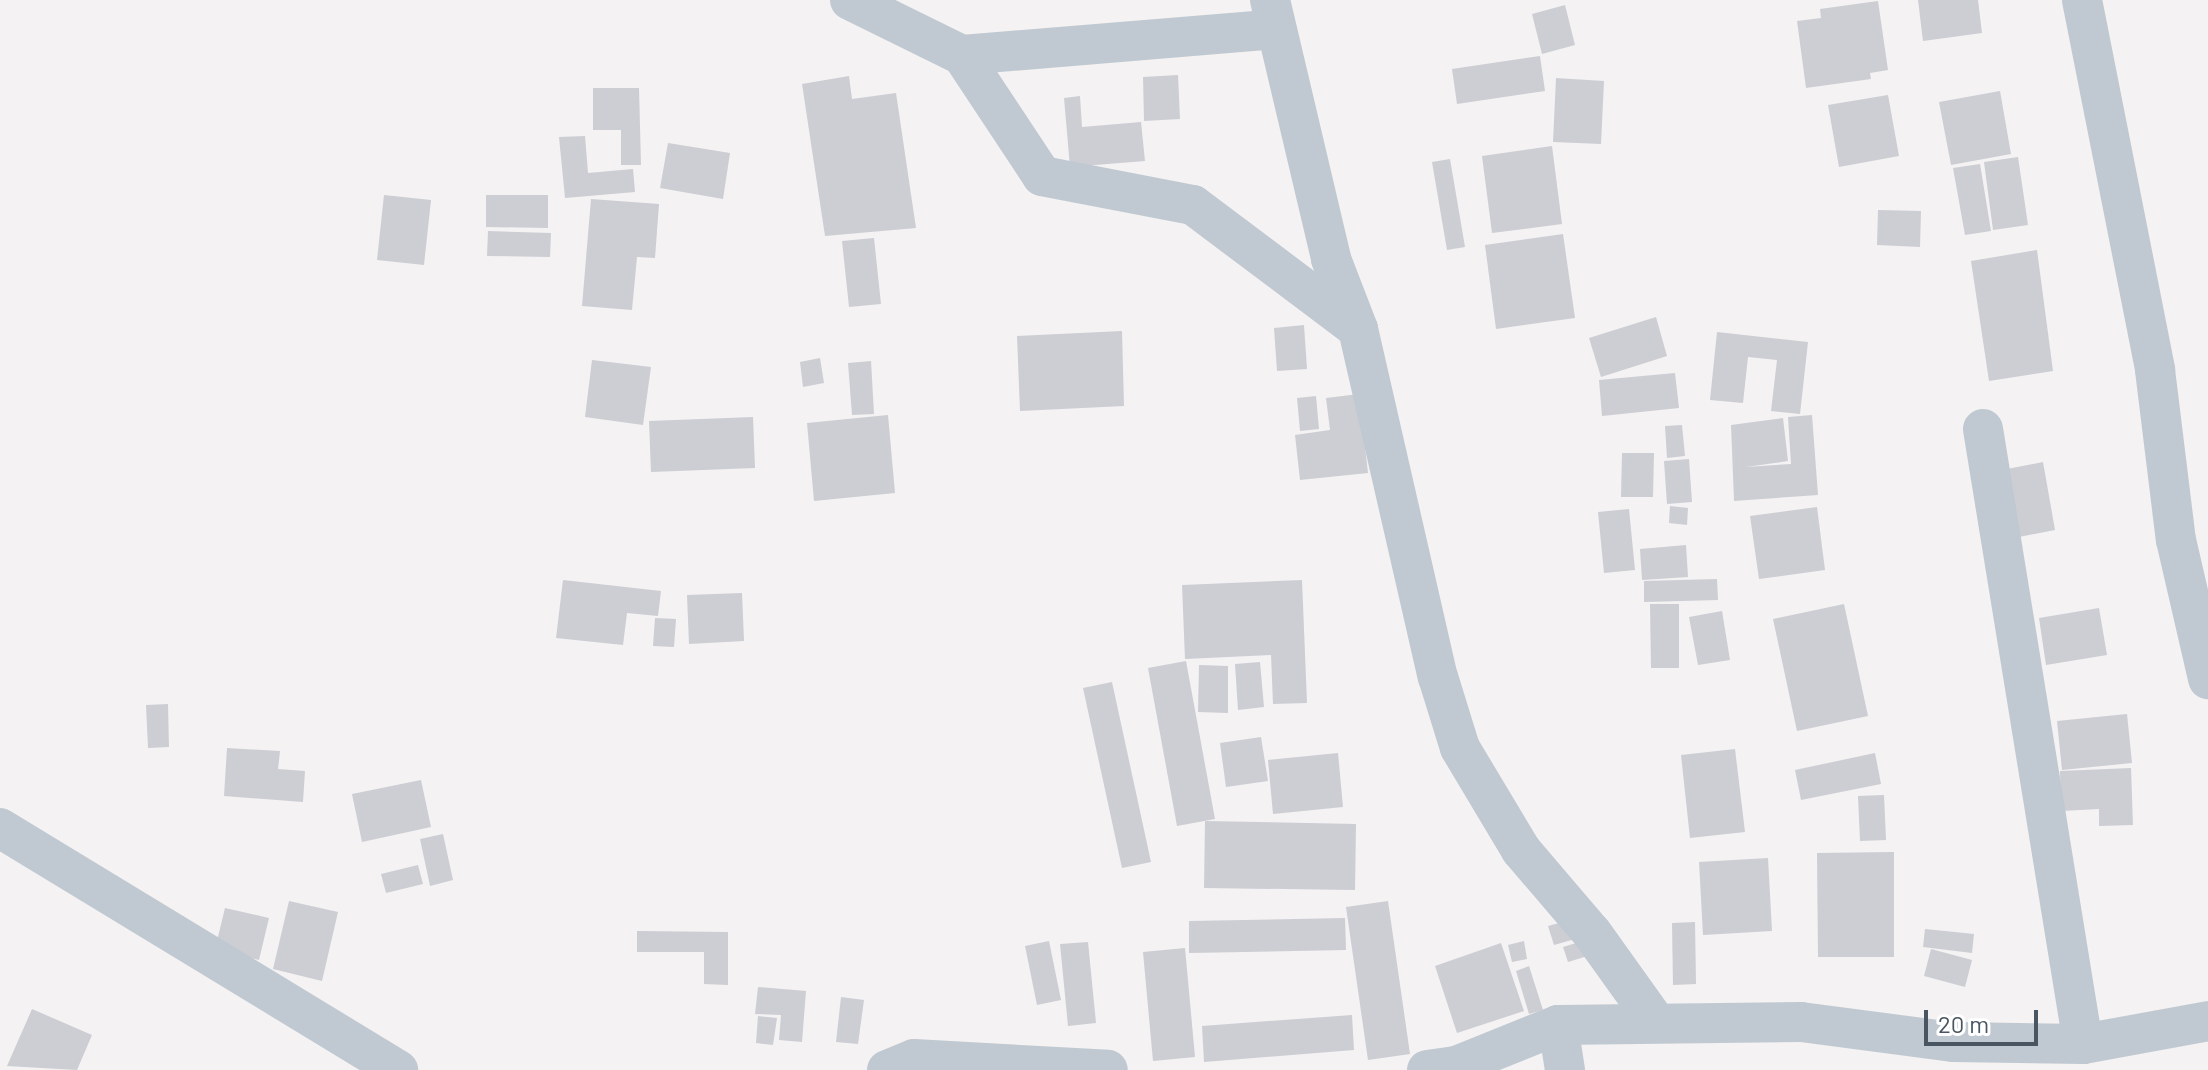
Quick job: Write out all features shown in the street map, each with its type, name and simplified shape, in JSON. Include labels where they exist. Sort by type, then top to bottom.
[{"type":"street","points":[[850,0],[962,55],[1042,176],[1193,205],[1358,329]]},
{"type":"street","points":[[2082,0],[2155,370],[2176,540],[2208,679]]},
{"type":"street","points":[[962,55],[1272,15],[1331,259],[1358,329],[1438,677],[1460,748],[1521,850],[1592,933],[1655,1021]]},
{"type":"street","points":[[1983,429],[2083,1044]]},
{"type":"street","points":[[0,828],[398,1070]]},
{"type":"street","points":[[1427,1070],[1456,1066],[1558,1025],[1655,1021],[1801,1022],[1953,1042],[2083,1044],[2208,1021]]},
{"type":"street","points":[[1558,1025],[1565,1070]]},
{"type":"street","points":[[887,1070],[914,1059],[1108,1070]]},
{"type":"building","points":[[1918,0],[1978,0],[1982,33],[1923,41]]},
{"type":"building","points":[[1878,1],[1888,70],[1870,73],[1871,79],[1806,88],[1797,21],[1821,18],[1820,9]]},
{"type":"building","points":[[1565,5],[1575,45],[1542,54],[1532,14]]},
{"type":"building","points":[[1540,56],[1545,91],[1457,104],[1452,69]]},
{"type":"building","points":[[1178,75],[1180,119],[1144,121],[1143,77]]},
{"type":"building","points":[[849,76],[852,99],[896,93],[916,228],[825,236],[802,84]]},
{"type":"building","points":[[1556,78],[1604,81],[1601,144],[1553,142]]},
{"type":"building","points":[[593,88],[639,88],[641,165],[621,165],[621,130],[593,130]]},
{"type":"building","points":[[2000,91],[2011,154],[1951,165],[1939,102]]},
{"type":"building","points":[[1888,95],[1899,156],[1839,167],[1828,105]]},
{"type":"building","points":[[1080,96],[1082,127],[1141,122],[1145,161],[1070,167],[1064,98]]},
{"type":"building","points":[[585,136],[588,173],[633,169],[635,192],[565,198],[559,137]]},
{"type":"building","points":[[668,143],[730,153],[723,199],[660,188]]},
{"type":"building","points":[[1552,146],[1562,224],[1492,233],[1482,156]]},
{"type":"building","points":[[2018,157],[2028,225],[1993,230],[1984,162]]},
{"type":"building","points":[[1450,159],[1465,247],[1447,250],[1432,162]]},
{"type":"building","points":[[1980,164],[1991,231],[1965,235],[1953,168]]},
{"type":"building","points":[[384,195],[431,200],[424,265],[377,260]]},
{"type":"building","points":[[486,195],[548,195],[548,228],[486,227]]},
{"type":"building","points":[[591,199],[659,204],[655,258],[637,257],[632,310],[582,306]]},
{"type":"building","points":[[1878,210],[1921,211],[1920,247],[1877,245]]},
{"type":"building","points":[[488,231],[551,233],[550,257],[487,256]]},
{"type":"building","points":[[1563,234],[1575,318],[1496,329],[1485,245]]},
{"type":"building","points":[[874,238],[881,304],[849,307],[842,241]]},
{"type":"building","points":[[2037,250],[2053,371],[1989,381],[1971,261]]},
{"type":"building","points":[[1656,317],[1667,356],[1601,377],[1589,338]]},
{"type":"building","points":[[1304,325],[1307,369],[1277,371],[1274,328]]},
{"type":"building","points":[[1122,331],[1124,406],[1020,411],[1017,336]]},
{"type":"building","points":[[1717,332],[1808,342],[1800,414],[1771,411],[1777,360],[1748,357],[1743,403],[1710,400]]},
{"type":"building","points":[[820,358],[824,383],[803,387],[800,362]]},
{"type":"building","points":[[592,360],[651,367],[643,425],[585,417]]},
{"type":"building","points":[[871,361],[874,414],[852,415],[848,363]]},
{"type":"building","points":[[1675,373],[1679,408],[1602,416],[1599,380]]},
{"type":"building","points":[[1359,394],[1368,473],[1300,480],[1295,435],[1330,430],[1326,398]]},
{"type":"building","points":[[1316,396],[1319,429],[1300,431],[1297,398]]},
{"type":"building","points":[[888,415],[895,493],[814,501],[807,423]]},
{"type":"building","points":[[1812,415],[1818,495],[1734,501],[1731,425],[1783,418],[1788,461],[1746,467],[1791,464],[1788,417]]},
{"type":"building","points":[[753,417],[755,468],[651,472],[649,421]]},
{"type":"building","points":[[1682,425],[1685,456],[1667,458],[1665,426]]},
{"type":"building","points":[[1622,453],[1654,453],[1653,497],[1621,497]]},
{"type":"building","points":[[1689,459],[1692,502],[1667,504],[1664,461]]},
{"type":"building","points":[[2043,462],[2055,530],[2014,538],[2002,470]]},
{"type":"building","points":[[1670,506],[1688,508],[1687,525],[1669,523]]},
{"type":"building","points":[[1817,507],[1825,570],[1759,579],[1750,516]]},
{"type":"building","points":[[1629,509],[1635,570],[1604,573],[1598,512]]},
{"type":"building","points":[[1686,545],[1688,577],[1642,580],[1640,549]]},
{"type":"building","points":[[1717,579],[1718,600],[1644,602],[1644,581]]},
{"type":"building","points":[[563,580],[661,591],[658,616],[627,613],[623,645],[556,638]]},
{"type":"building","points":[[1302,580],[1307,703],[1273,704],[1271,655],[1185,659],[1182,585]]},
{"type":"building","points":[[742,593],[744,641],[689,644],[687,595]]},
{"type":"building","points":[[1650,604],[1679,604],[1679,668],[1651,668]]},
{"type":"building","points":[[1844,604],[1868,716],[1797,731],[1773,619]]},
{"type":"building","points":[[2099,608],[2107,655],[2046,665],[2039,618]]},
{"type":"building","points":[[1722,611],[1730,660],[1698,665],[1689,617]]},
{"type":"building","points":[[655,618],[676,619],[674,647],[653,646]]},
{"type":"building","points":[[1186,661],[1215,819],[1177,826],[1148,668]]},
{"type":"building","points":[[1260,662],[1264,707],[1238,710],[1235,664]]},
{"type":"building","points":[[1199,665],[1228,666],[1228,713],[1198,712]]},
{"type":"building","points":[[1112,682],[1151,862],[1122,868],[1083,688]]},
{"type":"building","points":[[168,704],[169,747],[148,748],[146,705]]},
{"type":"building","points":[[2127,714],[2132,763],[2062,770],[2057,721]]},
{"type":"building","points":[[1261,737],[1268,781],[1226,787],[1220,743]]},
{"type":"building","points":[[227,748],[280,751],[278,769],[305,771],[303,802],[224,796]]},
{"type":"building","points":[[1735,749],[1745,832],[1690,838],[1681,755]]},
{"type":"building","points":[[1338,753],[1343,807],[1273,814],[1268,760]]},
{"type":"building","points":[[1875,753],[1881,784],[1801,800],[1795,770]]},
{"type":"building","points":[[2131,768],[2133,825],[2099,826],[2099,809],[2061,811],[2060,771]]},
{"type":"building","points":[[421,780],[431,827],[362,842],[352,794]]},
{"type":"building","points":[[1884,795],[1886,840],[1860,841],[1858,796]]},
{"type":"building","points":[[1205,821],[1356,824],[1355,890],[1204,888]]},
{"type":"building","points":[[443,834],[453,880],[430,886],[420,839]]},
{"type":"building","points":[[1894,852],[1894,957],[1818,957],[1817,853]]},
{"type":"building","points":[[1768,858],[1772,931],[1703,935],[1699,862]]},
{"type":"building","points":[[418,865],[423,884],[386,893],[381,874]]},
{"type":"building","points":[[289,901],[338,912],[322,981],[273,969]]},
{"type":"building","points":[[1388,901],[1410,1054],[1368,1060],[1346,907]]},
{"type":"building","points":[[225,908],[269,918],[259,960],[215,949]]},
{"type":"building","points":[[1345,918],[1346,950],[1189,953],[1189,921]]},
{"type":"building","points":[[1577,918],[1582,937],[1554,945],[1548,926]]},
{"type":"building","points":[[1695,922],[1696,984],[1673,985],[1672,923]]},
{"type":"building","points":[[1925,929],[1974,934],[1972,953],[1923,947]]},
{"type":"building","points":[[637,931],[728,932],[728,985],[704,984],[704,952],[637,952]]},
{"type":"building","points":[[1586,940],[1591,955],[1568,962],[1563,947]]},
{"type":"building","points":[[1049,941],[1061,1000],[1037,1005],[1025,946]]},
{"type":"building","points":[[1524,941],[1527,959],[1512,962],[1508,945]]},
{"type":"building","points":[[1088,942],[1096,1023],[1068,1026],[1060,944]]},
{"type":"building","points":[[1501,943],[1524,1011],[1457,1033],[1435,966]]},
{"type":"building","points":[[1185,948],[1195,1057],[1153,1061],[1143,952]]},
{"type":"building","points":[[1931,949],[1972,960],[1965,987],[1924,976]]},
{"type":"building","points":[[1529,966],[1543,1010],[1529,1014],[1516,971]]},
{"type":"building","points":[[758,987],[806,991],[802,1042],[779,1040],[781,1015],[755,1014]]},
{"type":"building","points":[[841,997],[864,1000],[858,1044],[836,1042]]},
{"type":"building","points":[[32,1009],[92,1035],[77,1070],[7,1066]]},
{"type":"building","points":[[1352,1015],[1354,1050],[1204,1062],[1202,1026]]},
{"type":"building","points":[[758,1016],[777,1018],[773,1045],[756,1043]]}]
